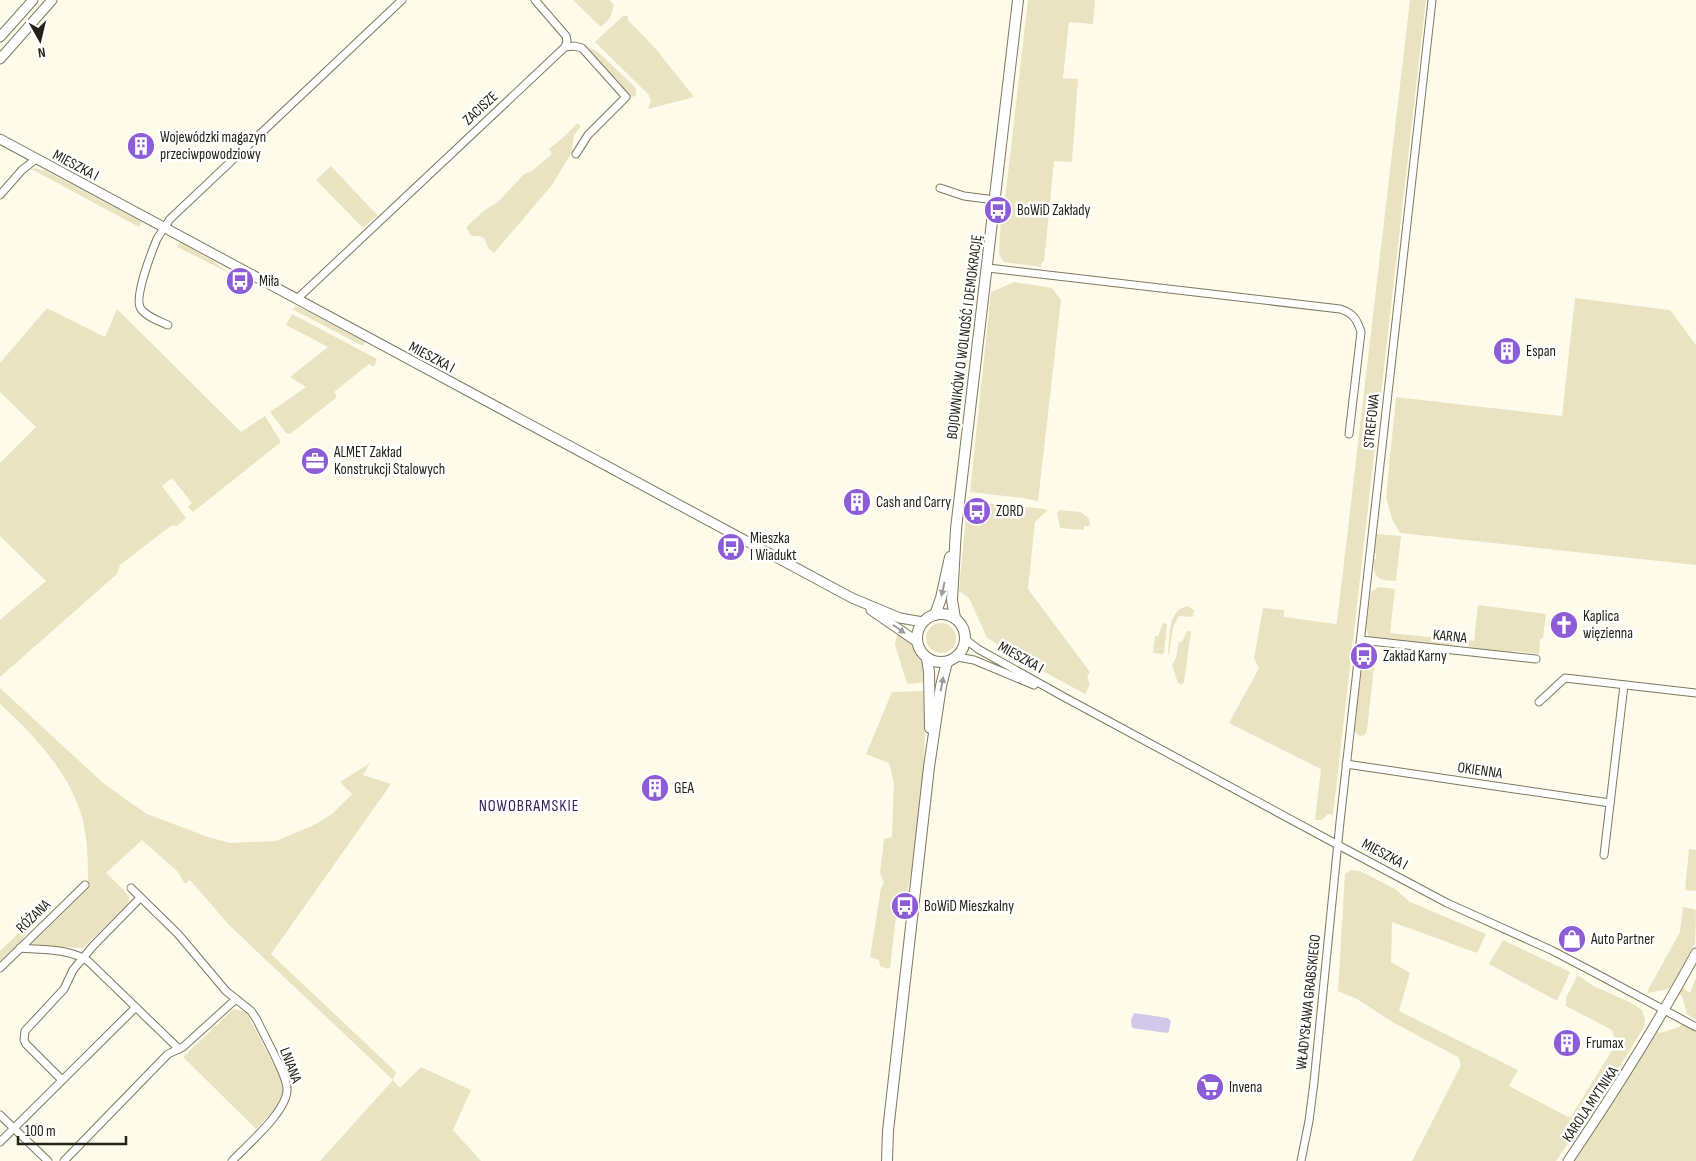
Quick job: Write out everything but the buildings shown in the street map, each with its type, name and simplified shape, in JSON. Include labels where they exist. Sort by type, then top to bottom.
[{"type":"main road","name":"BOJOWNIKÓW O WOLNOŚĆ I DEMOKRACJĘ","points":[[954,618],[952,600],[956,529],[1018,0]]},
{"type":"main road","name":"BOJOWNIKÓW O WOLNOŚĆ I DEMOKRACJĘ","points":[[935,615],[941,598],[956,529]]},
{"type":"main road","points":[[935,615],[948,615],[954,618],[964,631],[963,649],[956,657],[947,662],[933,661],[927,658],[918,648],[916,641],[923,622],[935,615]]},
{"type":"main road","points":[[927,658],[930,685],[929,767]]},
{"type":"main road","points":[[887,1161],[888,1131],[929,767],[941,686],[947,662]]},
{"type":"main road","points":[[881,1161],[888,1131]]},
{"type":"street","points":[[0,37],[33,0]]},
{"type":"street","points":[[0,59],[52,0]]},
{"type":"street","points":[[168,325],[147,315],[140,308],[138,299],[157,240],[164,228],[402,0]]},
{"type":"street","points":[[535,0],[566,36],[565,47],[574,46],[582,48],[626,97],[588,135],[576,154]]},
{"type":"street","name":"STREFOWA","points":[[1338,845],[1432,0]]},
{"type":"street","name":"ZACISZE","points":[[297,299],[565,47]]},
{"type":"street","name":"MIESZKA I","points":[[0,139],[852,598],[916,641]]},
{"type":"street","points":[[0,195],[22,170],[36,159]]},
{"type":"street","points":[[940,188],[964,196],[995,200]]},
{"type":"street","points":[[988,268],[1340,309],[1350,312],[1356,318],[1361,332],[1349,434]]},
{"type":"street","name":"MIESZKA I","points":[[852,598],[900,618],[923,622]]},
{"type":"street","name":"MIESZKA I","points":[[965,639],[978,650],[1338,845],[1448,903],[1550,950],[1696,1028]]},
{"type":"street","name":"KARNA","points":[[1361,640],[1536,659]]},
{"type":"street","name":"MIESZKA I","points":[[956,657],[974,660],[1064,697]]},
{"type":"street","points":[[1539,702],[1565,678],[1696,693]]},
{"type":"street","points":[[1604,856],[1624,685]]},
{"type":"street","name":"OKIENNA","points":[[1346,764],[1610,803]]},
{"type":"street","name":"WŁADYSŁAWA GRABSKIEGO","points":[[1301,1161],[1312,1096],[1338,845]]},
{"type":"street","name":"RÓŻANA","points":[[0,968],[85,885]]},
{"type":"street","name":"LNIANA","points":[[131,888],[178,934],[226,991],[251,1011],[286,1079],[287,1095],[281,1111],[232,1161]]},
{"type":"street","points":[[62,1080],[26,1044],[23,1036],[25,1031],[64,989],[73,970],[83,958],[140,898]]},
{"type":"street","points":[[20,948],[67,952],[83,958],[179,1049]]},
{"type":"street","name":"KAROLA MYTNIKA","points":[[1568,1161],[1611,1098],[1665,1010],[1696,953]]},
{"type":"street","points":[[64,1161],[168,1054],[179,1049],[236,999]]},
{"type":"street","points":[[0,1142],[135,1008]]},
{"type":"street","points":[[0,1115],[48,1161]]},
{"type":"shaded area","points":[[573,0],[609,0],[614,5],[610,18],[601,27]]},
{"type":"shaded area","points":[[1028,0],[1095,0],[1093,24],[1069,22],[1063,78],[1078,79],[1072,162],[1054,161],[1044,262],[1042,261],[1041,267],[1004,262],[999,254],[1001,218],[1005,217],[1004,208]]},
{"type":"shaded area","points":[[1410,0],[1426,0],[1333,815],[1328,814],[1322,820],[1315,820],[1321,769],[1229,723],[1259,668],[1254,658],[1263,608],[1284,610],[1284,617],[1336,624],[1337,622]]},
{"type":"shaded area","points":[[623,16],[628,16],[628,20],[655,48],[694,97],[648,109],[651,101],[649,95],[595,42]]},
{"type":"shaded area","points":[[591,48],[598,52],[634,86],[636,96],[631,97],[590,53],[589,49]]},
{"type":"shaded area","points":[[577,123],[581,126],[574,135],[572,152],[552,185],[494,253],[488,248],[484,238],[471,236],[466,227],[485,210],[498,202],[524,174],[532,171],[552,154],[549,149]]},
{"type":"shaded area","points":[[331,166],[377,215],[363,228],[316,180]]},
{"type":"shaded area","points":[[35,168],[46,171],[142,222],[139,227],[31,169]]},
{"type":"shaded area","points":[[180,242],[210,259],[231,274],[177,247]]},
{"type":"shaded area","points":[[1014,282],[1052,288],[1061,300],[1038,501],[970,492],[991,292]]},
{"type":"shaded area","points":[[1575,298],[1670,310],[1696,345],[1696,565],[1400,533],[1392,519],[1386,497],[1396,397],[1562,416]]},
{"type":"shaded area","points":[[296,306],[365,342],[363,346],[292,309]]},
{"type":"shaded area","points":[[47,308],[105,337],[117,309],[241,432],[265,416],[281,442],[193,512],[188,507],[192,503],[172,478],[162,486],[186,518],[177,526],[172,525],[120,565],[117,574],[0,677],[0,620],[46,581],[0,536],[0,463],[36,427],[0,392],[0,363]]},
{"type":"shaded area","points":[[292,314],[377,359],[374,367],[369,364],[334,392],[337,397],[290,434],[286,433],[270,412],[306,387],[290,377],[328,347],[286,325]]},
{"type":"shaded area","points":[[972,502],[1045,509],[1047,511],[1035,522],[1028,589],[1090,672],[1087,677],[1090,684],[1085,694],[987,638],[969,598],[959,591],[967,505]]},
{"type":"shaded area","points":[[1059,510],[1081,512],[1089,519],[1090,526],[1084,526],[1084,530],[1060,528],[1057,513]]},
{"type":"shaded area","points":[[1376,534],[1401,536],[1396,581],[1380,579],[1374,571]]},
{"type":"shaded area","points":[[1378,587],[1395,589],[1390,633],[1460,640],[1448,646],[1369,637],[1366,629],[1371,592]]},
{"type":"shaded area","points":[[1478,605],[1546,614],[1543,638],[1540,639],[1539,654],[1513,651],[1512,654],[1469,647],[1468,640],[1474,641]]},
{"type":"shaded area","points":[[1187,606],[1194,610],[1193,617],[1179,616],[1173,627],[1169,655],[1173,619],[1176,613]]},
{"type":"shaded area","points":[[941,623],[952,627],[956,638],[952,649],[941,653],[930,649],[926,638],[930,627]]},
{"type":"shaded area","points":[[1163,623],[1167,624],[1164,653],[1153,653],[1155,636],[1158,636]]},
{"type":"shaded area","points":[[1187,631],[1191,631],[1182,685],[1178,683],[1172,665],[1176,658],[1179,642],[1182,642]]},
{"type":"shaded area","points":[[897,634],[912,645],[917,657],[924,664],[926,682],[907,683],[895,645]]},
{"type":"shaded area","points":[[1371,644],[1375,646],[1376,650],[1367,730],[1365,735],[1360,736],[1354,731],[1364,650],[1366,645]]},
{"type":"shaded area","points":[[0,688],[102,782],[147,814],[208,837],[230,843],[276,841],[314,825],[332,814],[352,794],[340,782],[370,763],[363,775],[391,784],[271,954],[396,1072],[393,1080],[229,925],[190,880],[185,884],[178,872],[142,840],[106,873],[125,891],[129,898],[128,904],[83,948],[36,946],[32,944],[88,889],[85,835],[82,817],[68,785],[49,755],[0,704]]},
{"type":"shaded area","points":[[925,691],[925,744],[919,823],[905,902],[898,899],[890,968],[888,969],[880,966],[879,960],[870,957],[881,888],[884,883],[880,873],[884,839],[892,837],[894,783],[889,763],[866,754],[892,692]]},
{"type":"shaded area","points":[[1689,849],[1696,850],[1696,891],[1685,890]]},
{"type":"shaded area","points":[[1351,870],[1360,871],[1395,889],[1410,902],[1486,934],[1477,953],[1392,922],[1391,962],[1410,973],[1399,1011],[1518,1070],[1509,1086],[1570,1118],[1616,1044],[1612,1030],[1566,1006],[1566,998],[1577,975],[1595,987],[1626,1000],[1642,1010],[1645,1020],[1644,1027],[1603,1093],[1556,1161],[1412,1161],[1461,1065],[1458,1057],[1394,1023],[1357,999],[1338,991],[1345,874]]},
{"type":"shaded area","points":[[1683,907],[1696,911],[1695,943],[1672,988],[1648,993],[1680,932]]},
{"type":"shaded area","points":[[19,918],[23,925],[24,928],[17,920]]},
{"type":"shaded area","points":[[24,928],[24,937],[21,943],[0,962],[0,951]]},
{"type":"shaded area","points":[[1503,940],[1570,972],[1557,1001],[1489,964]]},
{"type":"shaded area","points":[[1696,978],[1696,1020],[1687,1014],[1682,996],[1679,994],[1682,987],[1690,993]]},
{"type":"shaded area","points":[[234,1009],[246,1012],[283,1082],[282,1096],[276,1108],[256,1129],[183,1057]]},
{"type":"shaded area","points":[[1134,1013],[1168,1018],[1171,1021],[1169,1031],[1167,1033],[1132,1028],[1131,1020]]},
{"type":"shaded area","points":[[1681,1024],[1696,1031],[1696,1161],[1574,1161],[1657,1031],[1660,1033],[1679,1027]]},
{"type":"shaded area","points":[[421,1067],[471,1090],[453,1130],[481,1161],[320,1161],[393,1080],[400,1088]]},
{"type":"place","name":"Wojewódzki magazyn przeciwpowodziowy","points":[[141,146]]},
{"type":"place","name":"BoWiD Zakłady","points":[[998,210]]},
{"type":"place","name":"Miła","points":[[240,281]]},
{"type":"place","name":"Espan","points":[[1507,351]]},
{"type":"place","name":"ALMET Zakład Konstrukcji Stalowych","points":[[315,461]]},
{"type":"place","name":"Cash and Carry","points":[[857,502]]},
{"type":"place","name":"ZORD","points":[[977,511]]},
{"type":"place","name":"Mieszka I Wiadukt","points":[[731,547]]},
{"type":"place","name":"Kaplica więzienna","points":[[1564,625]]},
{"type":"place","name":"Zakład Karny","points":[[1364,656]]},
{"type":"place","name":"GEA","points":[[655,788]]},
{"type":"place","name":"BoWiD Mieszkalny","points":[[905,906]]},
{"type":"place","name":"Auto Partner","points":[[1572,939]]},
{"type":"place","name":"Frumax","points":[[1567,1043]]},
{"type":"place","name":"Invena","points":[[1210,1087]]},
{"type":"district","name":"NOWOBRAMSKIE","points":[[529,805]]}]
